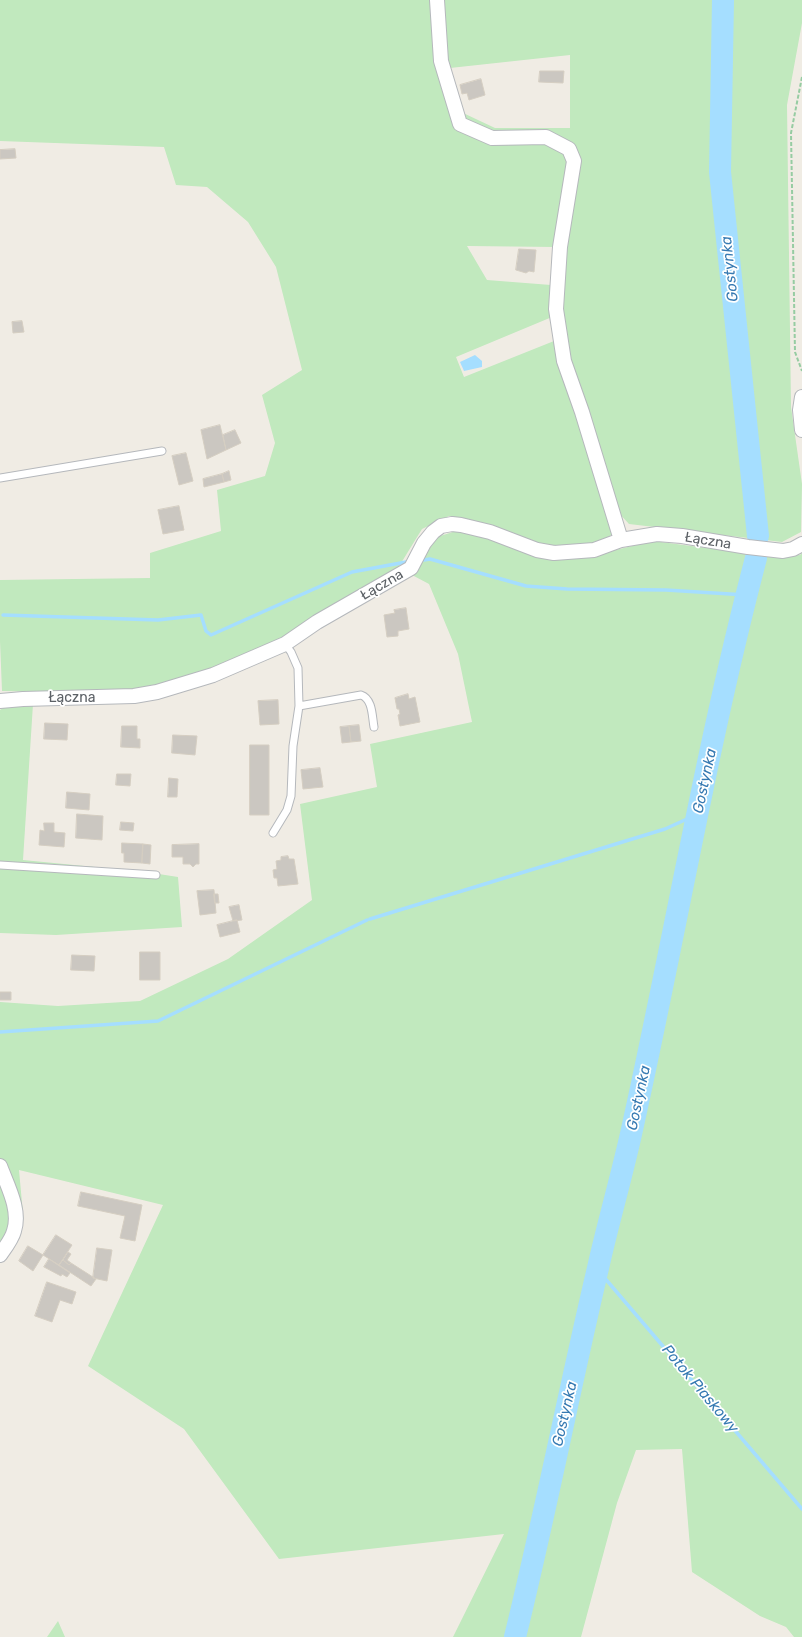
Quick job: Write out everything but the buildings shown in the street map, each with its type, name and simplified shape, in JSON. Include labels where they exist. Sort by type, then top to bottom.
[{"type":"street","points":[[437,0],[441,62],[460,124],[492,138],[546,137],[569,149],[574,161],[560,246],[556,308],[564,361],[582,412],[621,540]]},
{"type":"street","points":[[802,397],[800,410],[802,430]]},
{"type":"street","name":"Łączna","points":[[0,701],[134,696],[157,692],[213,675],[285,644],[316,622],[411,568],[424,543],[433,532],[441,526],[452,524],[461,525],[490,532],[537,550],[554,553],[594,550],[621,540],[657,534],[682,536],[783,551],[794,549],[802,544]]},
{"type":"street","points":[[0,1166],[13,1202],[17,1219],[14,1232],[0,1255]]},
{"type":"lane","points":[[0,478],[162,451]]},
{"type":"lane","points":[[273,833],[287,810],[291,796],[292,746],[299,706],[298,668],[291,652],[285,644]]},
{"type":"lane","points":[[299,706],[361,695],[366,697],[369,702],[374,727]]},
{"type":"lane","points":[[0,865],[156,875]]},
{"type":"path","points":[[802,77],[791,133],[795,352],[802,371]]},
{"type":"green space","points":[[0,0],[802,0],[802,23],[787,105],[791,407],[802,484],[801,532],[782,542],[629,524],[606,499],[613,534],[597,543],[549,548],[449,516],[422,529],[398,568],[279,643],[170,685],[120,693],[2,691],[0,580],[150,578],[150,553],[221,531],[217,490],[265,476],[275,443],[262,395],[302,370],[276,267],[248,222],[207,187],[176,185],[164,147],[0,141]],"holes":[[[570,55],[570,128],[495,128],[461,112],[450,68]],[[467,246],[556,247],[551,285],[487,280]],[[552,317],[559,339],[464,377],[456,357]]]},
{"type":"green space","points":[[456,531],[477,534],[548,559],[603,553],[653,541],[768,556],[800,555],[802,553],[802,1637],[794,1637],[786,1627],[760,1616],[692,1572],[682,1449],[636,1450],[617,1503],[581,1637],[453,1637],[504,1534],[279,1559],[184,1429],[88,1366],[163,1205],[19,1170],[23,1214],[0,1162],[0,1002],[58,1006],[140,1001],[228,959],[312,900],[300,804],[377,787],[370,744],[472,722],[458,654],[429,584],[412,575],[437,537]]},
{"type":"green space","points":[[33,704],[23,860],[146,872],[178,877],[182,927],[56,935],[0,933],[0,710],[8,705]]},
{"type":"green space","points":[[0,1181],[9,1207],[11,1221],[6,1237],[0,1247]]},
{"type":"green space","points":[[58,1621],[65,1637],[47,1637]]},
{"type":"water","points":[[475,355],[482,361],[482,367],[464,371],[460,362]]},
{"type":"waterway","name":"Gostynka","points":[[723,0],[720,172],[758,536]]},
{"type":"waterway","name":"Gostynka","points":[[515,1637],[537,1545],[587,1314],[631,1134],[721,701],[756,558]]},
{"type":"waterway","points":[[424,560],[430,559],[526,586],[567,589],[666,590],[746,595]]},
{"type":"waterway","points":[[3,615],[158,620],[201,615],[206,631],[211,635],[352,572],[406,562]]},
{"type":"waterway","points":[[370,919],[665,829],[698,814]]},
{"type":"waterway","points":[[0,1032],[158,1021],[367,920]]},
{"type":"waterway","name":"Potok Piaskowy","points":[[597,1269],[802,1509]]}]
